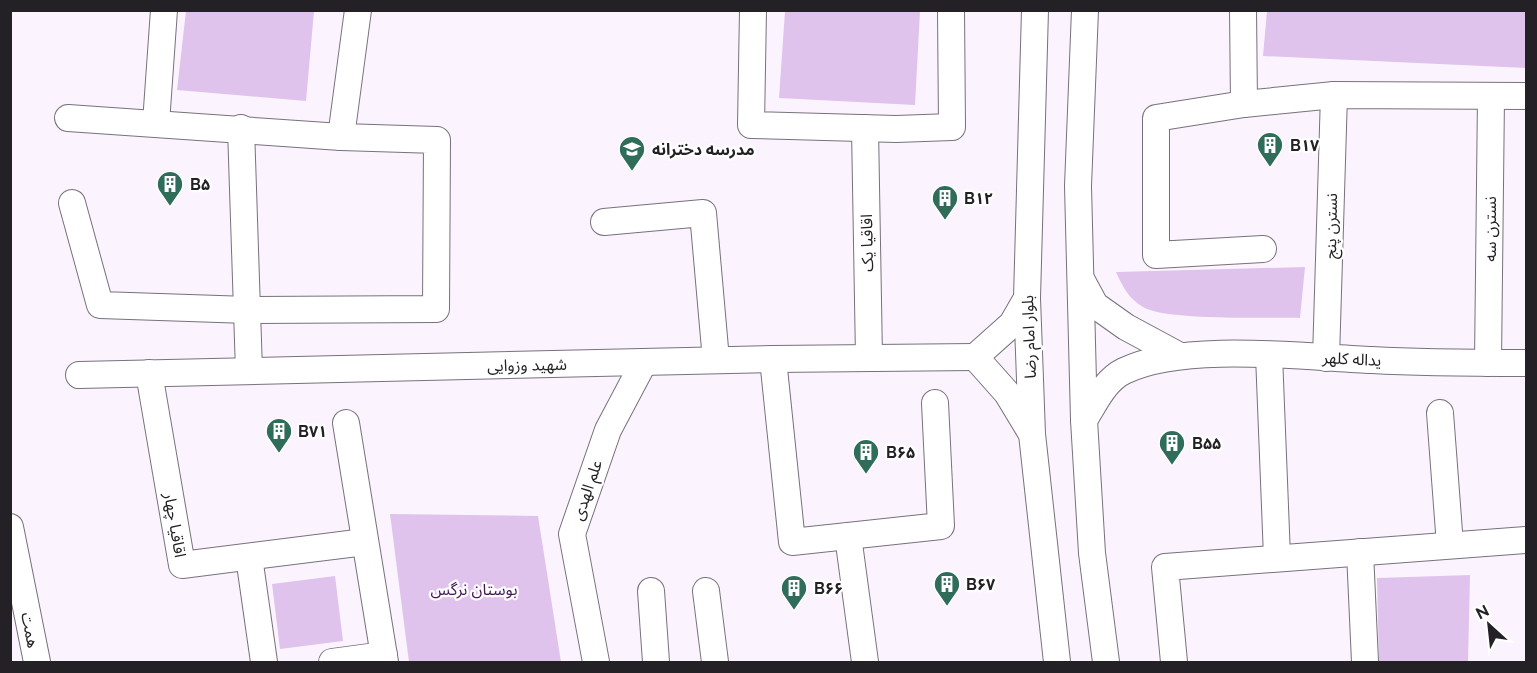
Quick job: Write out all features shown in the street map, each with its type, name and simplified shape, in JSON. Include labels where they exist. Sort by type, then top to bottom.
[{"type":"street","points":[[156,123],[164,10]]},
{"type":"street","points":[[341,137],[358,10]]},
{"type":"street","points":[[753,10],[751,125],[865,129],[952,127],[951,10]]},
{"type":"street","name":"بلوار امام رضا","points":[[1035,10],[1027,298],[1032,434],[1057,663]]},
{"type":"street","points":[[1084,10],[1078,186],[1084,420],[1092,553],[1107,663]]},
{"type":"street","points":[[1243,10],[1244,104]]},
{"type":"street","points":[[1263,249],[1156,255],[1156,118],[1244,104],[1334,95],[1527,96]]},
{"type":"street","name":"نسترن پنج","points":[[1326,358],[1334,95]]},
{"type":"street","name":"نسترن سه","points":[[1488,363],[1491,96]]},
{"type":"street","points":[[68,118],[242,128],[341,137],[437,140],[436,309],[249,310],[100,305],[72,203]]},
{"type":"street","points":[[242,128],[249,371]]},
{"type":"street","name":"اقاقیا یک","points":[[865,129],[869,358]]},
{"type":"street","points":[[604,222],[703,213],[716,360]]},
{"type":"street","name":"یداله کلهر","points":[[1080,276],[1095,305],[1126,327],[1178,355]]},
{"type":"street","points":[[1027,298],[1011,324],[975,357],[1007,393],[1032,434]]},
{"type":"street","name":"یداله کلهر","points":[[1084,420],[1107,384],[1123,371],[1178,355],[1269,355],[1527,363]]},
{"type":"street","points":[[1269,355],[1277,556]]},
{"type":"street","name":"شهید وزوایی","points":[[79,375],[774,358],[975,357]]},
{"type":"street","points":[[774,358],[792,542],[941,526],[935,403]]},
{"type":"street","name":"علم الهدی","points":[[596,663],[572,534],[608,430],[644,362]]},
{"type":"street","name":"اقاقیا چهار","points":[[150,373],[182,565],[366,542]]},
{"type":"street","points":[[1440,413],[1450,545]]},
{"type":"street","points":[[332,663],[384,659],[346,423]]},
{"type":"street","name":"همت","points":[[10,527],[36,663]]},
{"type":"street","points":[[848,536],[865,663]]},
{"type":"street","points":[[1174,663],[1165,567],[1277,556],[1527,540]]},
{"type":"street","points":[[1360,552],[1365,663]]},
{"type":"street","points":[[249,557],[264,663]]},
{"type":"street","points":[[651,591],[656,663]]},
{"type":"street","points":[[706,591],[715,663]]},
{"type":"green space","points":[[186,11],[314,11],[306,101],[177,90]]},
{"type":"green space","points":[[785,11],[920,11],[915,105],[779,98]]},
{"type":"green space","points":[[1267,11],[1526,11],[1526,68],[1263,56]]},
{"type":"green space","points":[[1305,267],[1300,318],[1194,316],[1155,311],[1133,300],[1116,272]]},
{"type":"green space","name":"بوستان نرگس","points":[[390,514],[538,516],[561,662],[409,662]]},
{"type":"green space","points":[[1470,575],[1468,662],[1379,662],[1377,578]]},
{"type":"green space","points":[[335,576],[343,641],[280,649],[272,584]]},
{"type":"place","name":"B۱۷","points":[[1270,168]]},
{"type":"place","name":"مدرسه دخترانه","points":[[632,172]]},
{"type":"place","name":"B۵","points":[[170,207]]},
{"type":"place","name":"B۱۲","points":[[945,221]]},
{"type":"place","name":"B۷۱","points":[[279,454]]},
{"type":"place","name":"B۵۵","points":[[1172,466]]},
{"type":"place","name":"B۶۵","points":[[866,475]]},
{"type":"place","name":"B۶۷","points":[[947,607]]},
{"type":"place","name":"B۶۶","points":[[794,611]]}]
